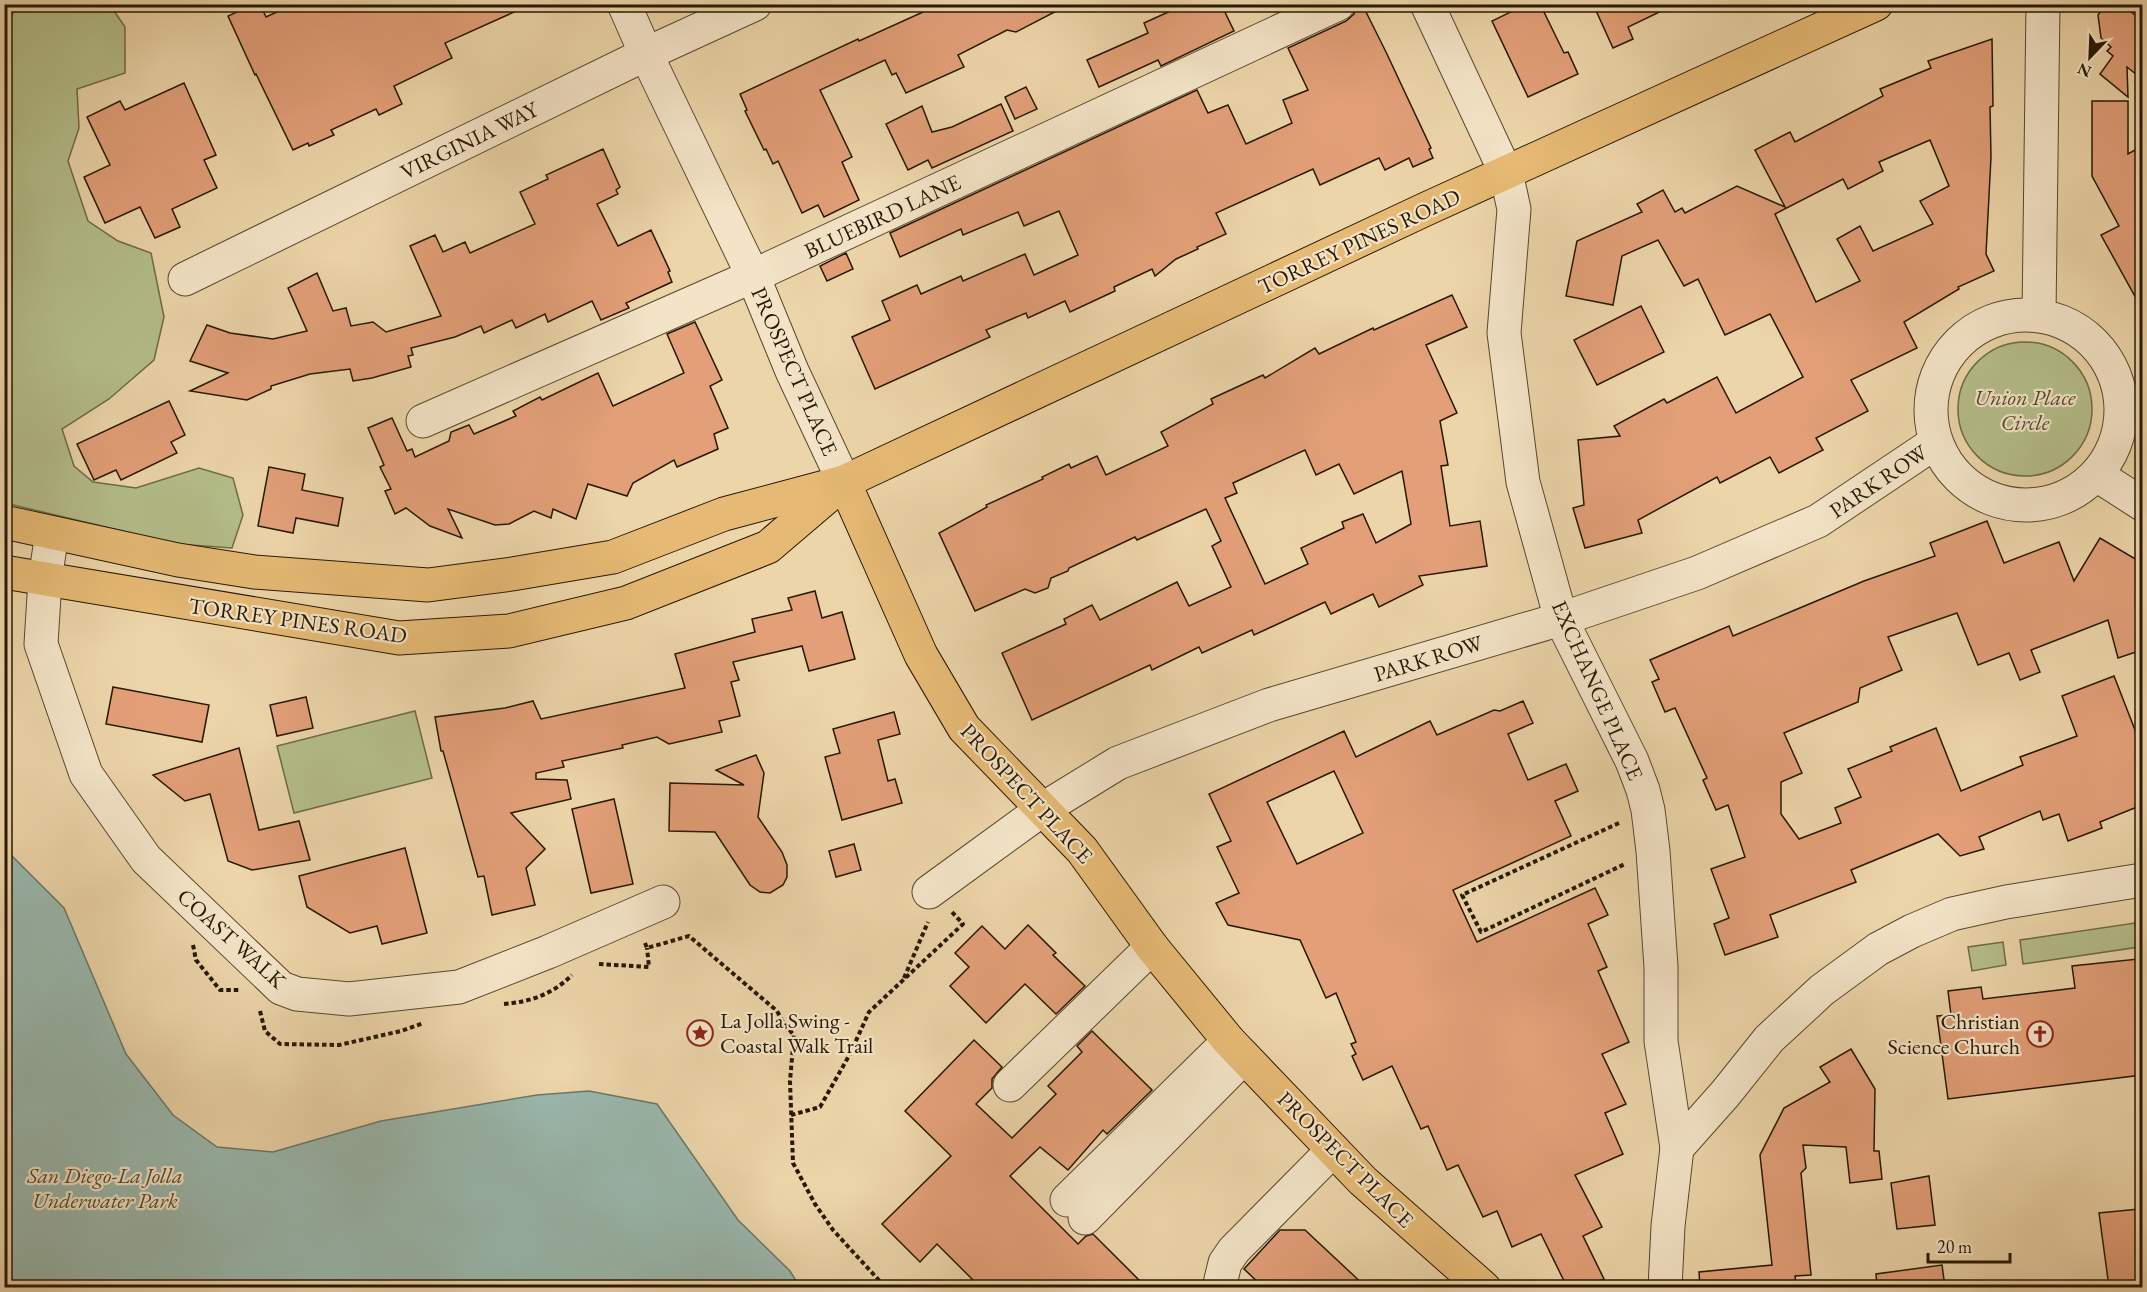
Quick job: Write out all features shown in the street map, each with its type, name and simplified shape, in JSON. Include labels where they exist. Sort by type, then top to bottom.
[{"type":"main road","name":"TORREY PINES ROAD","points":[[4,522],[178,560],[254,572],[428,585],[512,574],[613,556],[724,514],[844,482],[1506,173],[1876,4]]},
{"type":"main road","name":"TORREY PINES ROAD","points":[[4,572],[399,638],[509,631],[626,603],[768,547],[844,482]]},
{"type":"main road","name":"PROSPECT PLACE","points":[[844,482],[921,655],[964,728],[1082,849],[1152,947],[1236,1049],[1363,1181],[1484,1287]]},
{"type":"street","name":"PROSPECT PLACE","points":[[624,4],[753,276],[792,371],[844,482]]},
{"type":"street","name":"VIRGINIA WAY","points":[[185,279],[646,54],[755,4]]},
{"type":"street","name":"BLUEBIRD LANE","points":[[423,421],[753,276],[1338,4]]},
{"type":"street","name":"EXCHANGE PLACE","points":[[1427,4],[1506,173],[1514,209],[1504,333],[1523,482],[1561,618],[1632,761],[1648,810],[1661,967],[1661,1041],[1677,1148],[1669,1216],[1665,1287]]},
{"type":"street","points":[[2039,315],[2043,4]]},
{"type":"street","name":"PARK ROW","points":[[2039,315],[2068,323],[2092,340],[2115,369],[2121,392],[2122,422],[2114,451],[2097,475],[2071,495],[2040,505],[2007,504],[1977,492],[1952,471],[1936,442],[1930,410],[1935,378],[1951,349],[1976,328],[2007,316],[2039,315]]},
{"type":"street","name":"PARK ROW","points":[[934,895],[1043,809],[1118,763],[1269,705],[1561,618],[1697,573],[1818,520],[1936,442]]},
{"type":"street","points":[[2097,475],[2142,504]]},
{"type":"street","name":"COAST WALK","points":[[52,533],[45,580],[41,644],[86,774],[146,859],[281,988],[297,994],[349,999],[459,987],[548,952],[663,902]]},
{"type":"street","points":[[1677,1148],[1769,1039],[1822,990],[1878,949],[1952,914],[2006,902],[2142,880]]},
{"type":"street","points":[[1010,1085],[1152,947]]},
{"type":"street","points":[[1076,1209],[1236,1049]]},
{"type":"street","points":[[1219,1287],[1225,1263],[1234,1250],[1333,1150]]},
{"type":"path","points":[[1648,810],[1462,895],[1481,932],[1653,851]]},
{"type":"path","points":[[790,1115],[820,1107],[850,1054],[868,1012],[903,980],[963,924],[934,895],[903,980]]},
{"type":"path","points":[[698,942],[777,1011],[784,1024],[794,1035],[790,1081],[794,1163],[815,1204],[833,1230],[886,1287]]},
{"type":"green space","points":[[20,5],[110,5],[125,27],[125,73],[77,89],[79,128],[68,161],[88,221],[118,241],[151,253],[164,317],[154,360],[109,399],[62,429],[74,466],[93,482],[136,488],[199,468],[233,478],[243,515],[232,548],[177,544],[5,503],[5,23]]},
{"type":"green space","name":"Union Place Circle","points":[[2025,342],[2051,347],[2072,362],[2087,383],[2092,409],[2087,435],[2072,456],[2051,471],[2025,476],[1999,471],[1978,456],[1963,435],[1958,409],[1963,383],[1978,362],[1999,347]]},
{"type":"green space","points":[[415,711],[432,778],[294,813],[277,746]]},
{"type":"green space","points":[[2135,923],[2139,947],[2023,964],[2020,940]]},
{"type":"green space","points":[[2003,942],[2006,965],[1972,971],[1968,947]]},
{"type":"water","name":"San Diego-La Jolla Underwater Park","points":[[4,848],[64,908],[126,1054],[173,1115],[217,1147],[273,1152],[381,1121],[537,1095],[589,1091],[657,1104],[738,1220],[790,1271],[800,1287],[5,1287]]},
{"type":"building","points":[[254,4],[260,4],[266,17],[294,4],[532,4],[445,43],[452,58],[394,86],[402,104],[379,115],[376,109],[331,130],[334,135],[293,150],[228,16]]},
{"type":"building","points":[[945,4],[1070,4],[1016,32],[1007,30],[958,55],[964,67],[906,93],[896,73],[892,75],[885,60],[820,90],[852,157],[842,162],[859,200],[824,217],[818,205],[802,213],[778,161],[773,164],[766,149],[764,150],[745,111],[747,110],[740,94],[858,39],[859,41]]},
{"type":"building","points":[[1186,4],[1221,4],[1234,31],[1161,66],[1158,60],[1099,87],[1087,60],[1148,33],[1144,23]]},
{"type":"building","points":[[1357,4],[1362,4],[1386,52],[1431,148],[1429,149],[1433,158],[1413,167],[1409,158],[1385,170],[1379,158],[1320,185],[1313,169],[1216,213],[1226,234],[1176,259],[1155,276],[1152,269],[1114,287],[1115,291],[1070,312],[1065,301],[1028,318],[1026,313],[986,330],[990,337],[875,389],[852,337],[890,320],[882,301],[917,285],[921,294],[961,276],[963,281],[1025,254],[1034,275],[1078,255],[1059,211],[1024,226],[1018,212],[963,235],[961,229],[900,257],[890,233],[1197,90],[1208,113],[1228,105],[1246,144],[1292,123],[1283,100],[1308,90],[1288,48],[1346,21],[1354,14]]},
{"type":"building","points":[[1527,4],[1540,4],[1564,53],[1568,52],[1578,74],[1528,97],[1492,21]]},
{"type":"building","points":[[1593,4],[1676,4],[1628,27],[1633,39],[1613,48]]},
{"type":"building","points":[[2107,4],[2122,4],[2142,21],[2142,79],[2127,67],[2128,97],[2100,74],[2113,56],[2107,51],[2111,47],[2101,38],[2098,15]]},
{"type":"building","points":[[1992,39],[1993,106],[1990,107],[1991,157],[1986,254],[1994,271],[1958,287],[1959,289],[1904,322],[1917,348],[1851,380],[1868,411],[1816,438],[1823,450],[1779,473],[1770,457],[1720,483],[1717,477],[1638,520],[1642,533],[1585,548],[1573,508],[1584,505],[1578,440],[1620,436],[1614,426],[1664,399],[1667,403],[1717,377],[1736,413],[1803,377],[1770,314],[1725,335],[1698,279],[1684,286],[1658,240],[1622,256],[1613,305],[1566,296],[1577,241],[1642,212],[1637,204],[1663,190],[1675,212],[1682,208],[1685,213],[1737,186],[1785,207],[1755,150],[1790,132],[1795,142],[1883,96],[1880,89],[1931,68],[1928,61]],"holes":[[[1930,140],[1949,186],[1920,201],[1933,224],[1873,251],[1860,226],[1837,239],[1860,281],[1816,302],[1775,214],[1843,179],[1848,189],[1883,171],[1879,162]]]},
{"type":"building","points":[[184,83],[216,155],[204,160],[217,188],[172,209],[180,227],[155,238],[140,207],[105,223],[84,177],[110,165],[87,117],[120,101],[125,110]]},
{"type":"building","points":[[1026,87],[1037,109],[1015,119],[1005,97]]},
{"type":"building","points":[[2092,101],[2128,101],[2128,154],[2142,146],[2142,309],[2101,235],[2119,226],[2092,176]]},
{"type":"building","points":[[1001,104],[1013,131],[932,168],[928,160],[908,170],[886,124],[922,106],[932,132],[952,127]]},
{"type":"building","points":[[603,149],[620,187],[616,190],[618,194],[597,204],[618,246],[651,230],[670,271],[668,272],[672,282],[626,303],[629,308],[601,320],[592,301],[548,322],[545,314],[516,328],[512,320],[484,333],[481,326],[455,337],[411,348],[413,355],[408,356],[411,367],[372,378],[353,381],[350,369],[310,374],[271,386],[271,389],[247,400],[190,391],[228,373],[190,361],[207,325],[230,333],[273,339],[307,331],[288,288],[317,273],[333,311],[346,308],[351,326],[373,322],[386,332],[441,316],[410,246],[435,235],[443,252],[465,242],[470,253],[535,224],[520,192],[548,179],[546,175]]},
{"type":"building","points":[[846,253],[853,269],[827,281],[820,266]]},
{"type":"building","points":[[1452,295],[1467,327],[1426,345],[1457,413],[1440,421],[1448,465],[1441,466],[1450,526],[1480,521],[1487,566],[1419,576],[1423,585],[1379,607],[1373,594],[1331,614],[1325,602],[1254,635],[1252,630],[1202,653],[1199,647],[1152,670],[1150,665],[1032,720],[1002,653],[1066,624],[1064,619],[1092,605],[1100,620],[1177,582],[1189,606],[1231,587],[1212,546],[1221,541],[1206,509],[1137,540],[1135,537],[1069,568],[1068,571],[1051,578],[1048,588],[1035,593],[1025,589],[975,611],[939,533],[987,507],[986,505],[1043,479],[1042,477],[1069,464],[1071,468],[1097,456],[1106,475],[1168,446],[1161,432],[1213,404],[1211,399],[1263,375],[1265,378],[1315,348],[1319,354],[1373,328],[1374,330]],"holes":[[[1305,450],[1316,475],[1339,464],[1354,494],[1402,471],[1411,524],[1376,543],[1363,514],[1342,522],[1344,528],[1301,548],[1308,564],[1265,584],[1225,498],[1237,493],[1233,483]]]},
{"type":"building","points":[[1641,306],[1664,352],[1597,385],[1574,340]]},
{"type":"building","points":[[695,322],[722,380],[710,386],[728,428],[714,434],[718,449],[677,467],[674,460],[633,483],[627,496],[588,484],[576,519],[553,509],[551,518],[534,511],[509,524],[495,525],[448,509],[462,538],[430,526],[406,508],[395,514],[385,491],[391,489],[380,467],[384,465],[368,428],[392,418],[407,451],[412,449],[415,457],[449,441],[451,432],[469,425],[474,434],[516,416],[513,411],[540,397],[542,400],[598,373],[613,406],[684,373],[667,334]]},
{"type":"building","points":[[169,401],[185,435],[171,442],[177,453],[121,480],[116,470],[94,480],[77,444]]},
{"type":"building","points":[[269,467],[305,474],[302,490],[343,498],[338,526],[296,518],[293,533],[258,526]]},
{"type":"building","points":[[1987,521],[2004,563],[2059,542],[2074,581],[2100,538],[2137,560],[2142,581],[2142,650],[2118,658],[2108,620],[2031,650],[2040,672],[2020,680],[2009,653],[1978,665],[1957,613],[1888,637],[1902,670],[1860,688],[1858,702],[1784,733],[1802,773],[1781,782],[1781,814],[1799,839],[1841,823],[1835,808],[1861,797],[1848,769],[1892,751],[1890,747],[1936,728],[1961,791],[2023,765],[2020,757],[2077,736],[2062,696],[2114,676],[2142,748],[2142,805],[2100,822],[2102,828],[2068,841],[2059,814],[2043,820],[2040,811],[1979,837],[1984,849],[1960,856],[1938,834],[1851,870],[1856,882],[1770,915],[1778,937],[1725,955],[1714,924],[1729,918],[1711,869],[1745,857],[1728,805],[1716,810],[1703,780],[1707,778],[1675,708],[1665,712],[1652,682],[1659,679],[1650,660],[1729,626],[1733,636],[1864,581],[1935,556],[1930,543]]},
{"type":"building","points":[[815,591],[822,618],[842,612],[855,659],[809,671],[802,646],[733,662],[739,680],[731,682],[740,716],[719,721],[722,732],[669,744],[657,737],[622,745],[623,748],[562,761],[564,767],[536,773],[536,779],[567,780],[571,799],[511,813],[545,849],[526,868],[535,905],[492,915],[484,876],[478,877],[443,751],[441,751],[435,717],[505,708],[533,701],[541,719],[685,688],[675,654],[755,632],[752,619],[792,610],[788,598]]},
{"type":"building","points":[[113,687],[209,705],[202,742],[106,724]]},
{"type":"building","points":[[306,697],[313,728],[277,736],[270,705]]},
{"type":"building","points":[[1523,701],[1533,723],[1508,734],[1528,780],[1566,764],[1578,791],[1555,801],[1571,836],[1453,890],[1477,942],[1595,888],[1608,915],[1588,924],[1607,967],[1598,971],[1629,1042],[1602,1054],[1626,1104],[1605,1113],[1623,1154],[1575,1175],[1602,1227],[1583,1236],[1604,1279],[1586,1287],[1567,1287],[1541,1234],[1512,1247],[1497,1211],[1483,1217],[1458,1165],[1447,1170],[1428,1126],[1421,1129],[1392,1066],[1363,1080],[1352,1056],[1356,1054],[1351,1044],[1356,1042],[1336,993],[1326,998],[1300,940],[1228,925],[1216,903],[1239,893],[1217,847],[1231,841],[1209,794],[1344,731],[1356,757],[1430,721],[1437,735],[1494,710],[1500,711]],"holes":[[[1334,771],[1363,833],[1297,864],[1267,802]]]},
{"type":"building","points":[[894,712],[900,734],[878,740],[888,781],[895,779],[902,803],[842,820],[825,757],[840,753],[833,729]]},
{"type":"building","points":[[239,748],[259,830],[299,821],[310,860],[252,870],[228,861],[210,794],[185,801],[153,775]]},
{"type":"building","points":[[756,755],[764,773],[758,817],[782,852],[787,865],[787,877],[783,885],[770,893],[760,892],[750,885],[715,832],[669,831],[670,783],[744,785],[716,770]]},
{"type":"building","points":[[614,799],[633,884],[591,893],[572,809]]},
{"type":"building","points":[[854,844],[861,870],[836,877],[829,851]]},
{"type":"building","points":[[405,848],[427,933],[382,944],[377,926],[350,933],[307,907],[299,876]]},
{"type":"building","points":[[1028,925],[1056,953],[1053,955],[1085,986],[1056,1014],[1025,984],[986,1023],[950,986],[969,967],[955,953],[982,926],[1005,949]]},
{"type":"building","points":[[2138,959],[2142,991],[2142,1075],[1948,1099],[1937,1016],[1951,1015],[1948,991],[1981,987],[1983,999],[2075,988],[2072,966]]},
{"type":"building","points":[[1092,1031],[1152,1090],[1107,1134],[1103,1130],[1068,1170],[1040,1147],[1010,1176],[1078,1244],[1086,1236],[1093,1234],[1146,1287],[980,1287],[937,1244],[920,1262],[882,1224],[951,1156],[905,1111],[974,1040],[1002,1067],[992,1079],[992,1088],[976,1104],[1012,1138],[1056,1094],[1048,1086],[1082,1052],[1077,1046]]},
{"type":"building","points":[[1851,1049],[1875,1089],[1874,1151],[1879,1151],[1882,1179],[1850,1183],[1846,1147],[1803,1145],[1806,1168],[1801,1173],[1811,1275],[1795,1276],[1796,1283],[1753,1287],[1700,1287],[1699,1272],[1772,1265],[1760,1155],[1784,1108],[1830,1082],[1820,1067]]},
{"type":"building","points":[[1929,1176],[1935,1225],[1897,1229],[1891,1183]]},
{"type":"building","points":[[2139,1209],[2142,1239],[2142,1287],[2109,1287],[2099,1213]]},
{"type":"building","points":[[1280,1230],[1305,1230],[1366,1287],[1263,1287],[1244,1269]]},
{"type":"building","points":[[1942,1265],[1945,1287],[1877,1287],[1876,1274]]},
{"type":"place","name":"La Jolla Swing - Coastal Walk Trail","points":[[700,1033]]},
{"type":"place","name":"Christian Science Church","points":[[2040,1034]]}]
